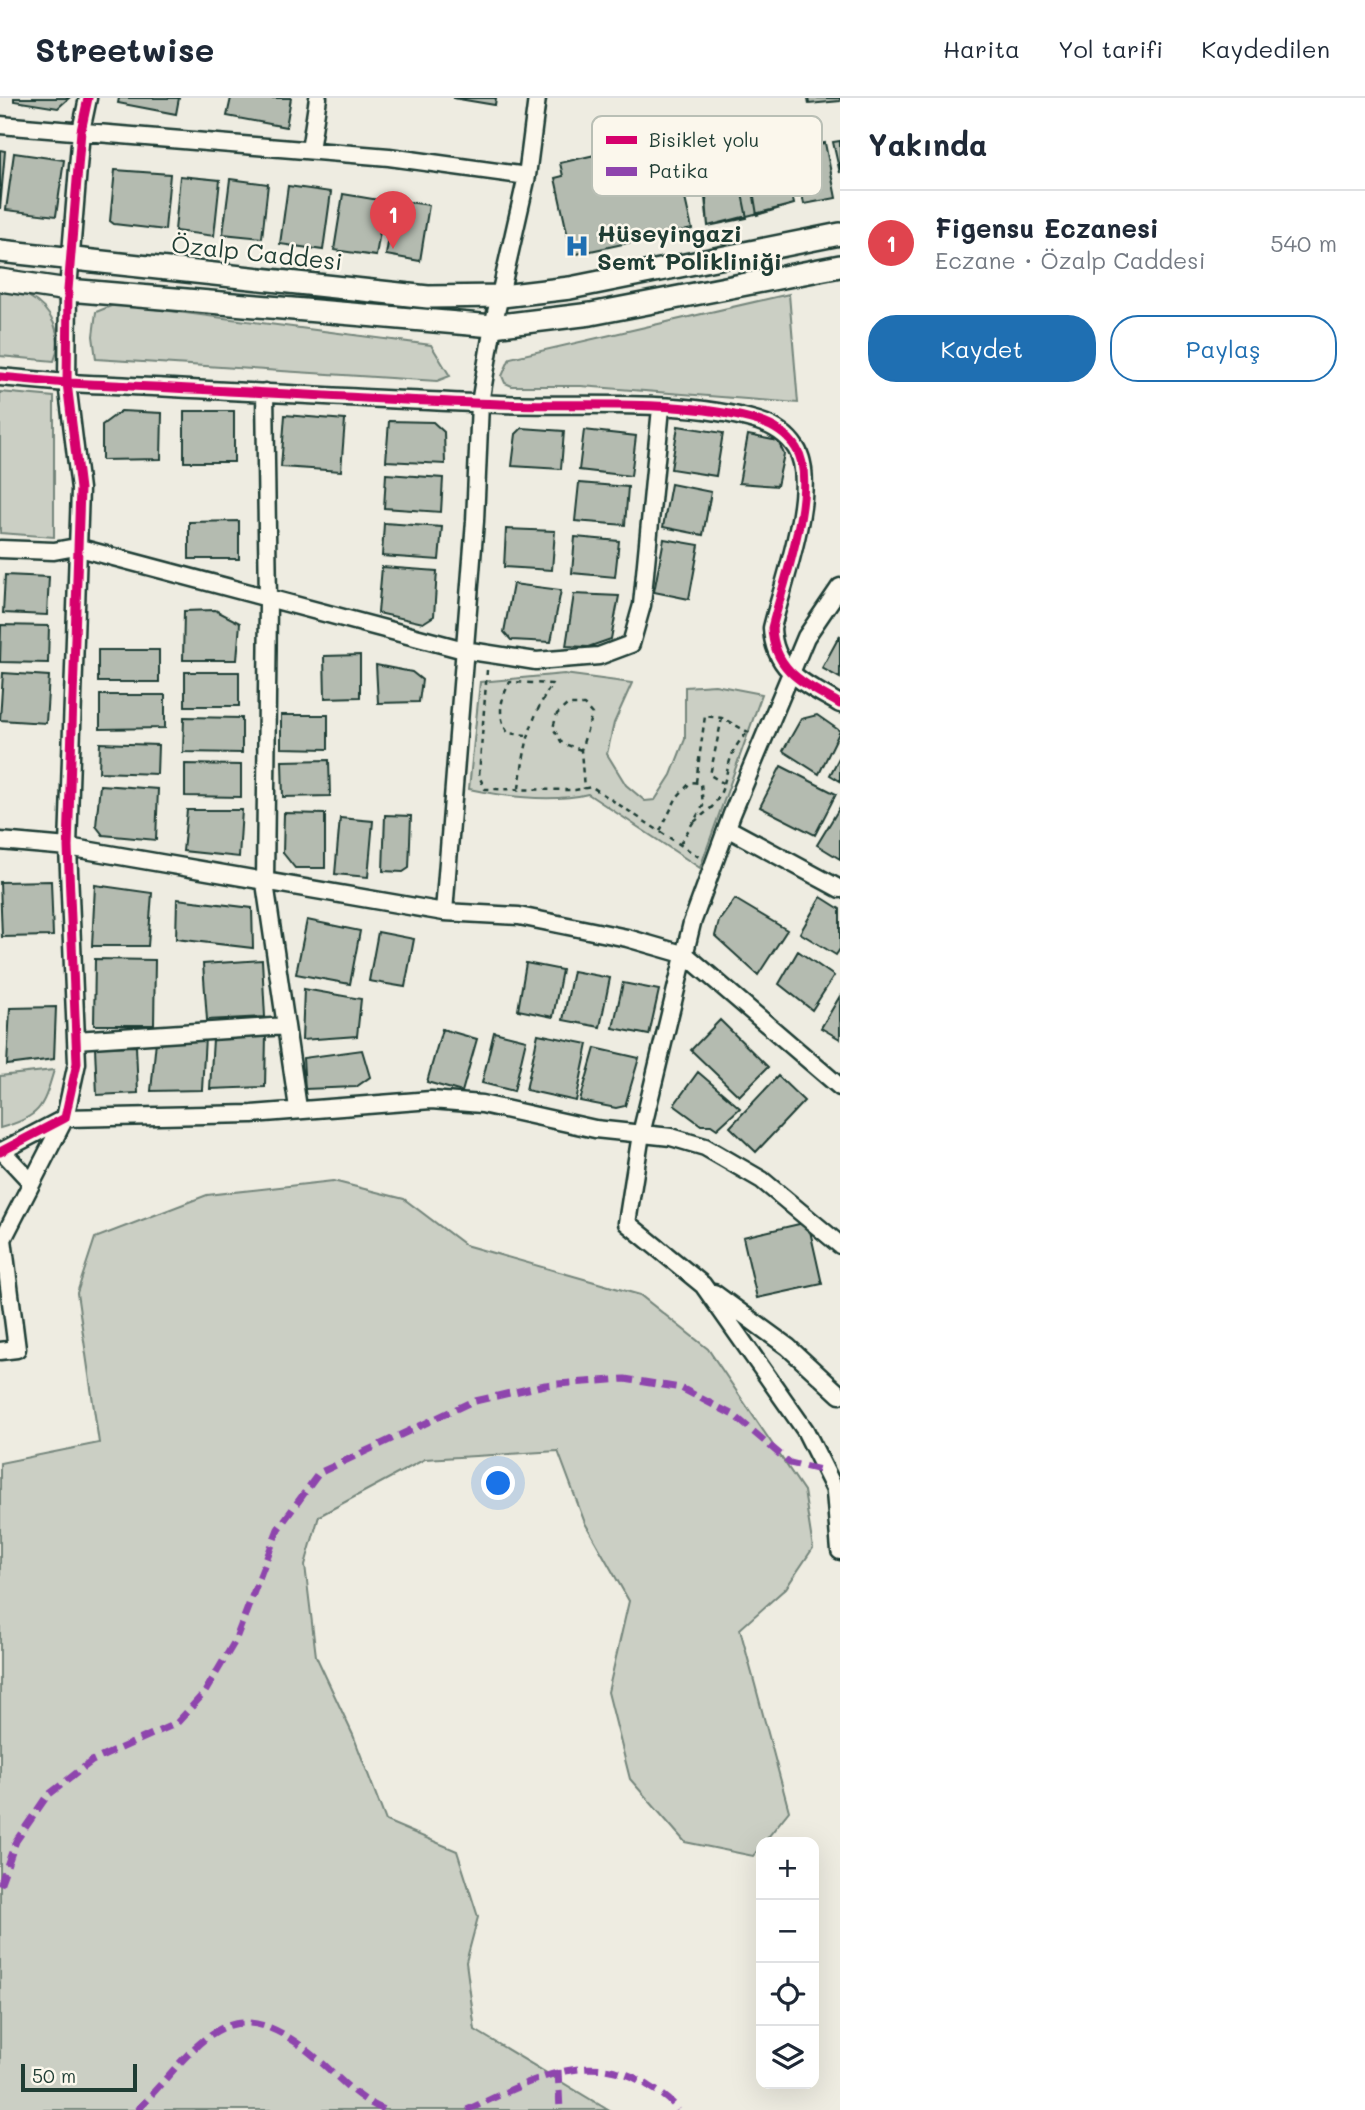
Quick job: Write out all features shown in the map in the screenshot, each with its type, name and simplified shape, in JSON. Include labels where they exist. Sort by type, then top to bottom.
[{"type":"main road","name":"Özalp Caddesi","points":[[0,251],[428,297],[502,296],[570,288],[840,234]]},
{"type":"main road","points":[[0,281],[68,290],[493,326],[591,314],[840,266]]},
{"type":"street","points":[[0,1352],[17,1349],[2,1239],[65,1118],[77,1063],[68,847],[79,489],[67,383],[68,290],[81,131],[89,98]]},
{"type":"street","points":[[310,150],[318,98]]},
{"type":"street","points":[[444,912],[480,403],[493,326],[502,296],[527,176],[537,98]]},
{"type":"street","points":[[0,125],[389,157],[527,176]]},
{"type":"street","points":[[0,377],[67,383],[480,403],[662,408],[700,411],[758,421],[785,433],[798,450],[805,481],[772,628],[773,644],[790,675],[840,704]]},
{"type":"street","points":[[265,392],[268,601],[265,883],[298,1108]]},
{"type":"street","points":[[0,549],[54,551],[76,547],[268,601],[464,650],[536,661],[599,656],[631,645],[642,605],[662,408]]},
{"type":"street","points":[[840,587],[806,637],[727,828],[692,923],[641,1134],[627,1223],[704,1285],[788,1347],[840,1395]]},
{"type":"street","points":[[727,828],[840,889]]},
{"type":"street","points":[[0,841],[68,847],[444,912],[519,916],[627,938],[686,955],[840,1087]]},
{"type":"street","points":[[76,1040],[286,1026]]},
{"type":"street","points":[[32,1183],[1,1152],[65,1118],[252,1114],[298,1108],[431,1100],[482,1104],[595,1129],[671,1137],[705,1147],[762,1180],[840,1245]]},
{"type":"street","points":[[704,1285],[805,1430],[838,1496],[840,1551]]},
{"type":"path","points":[[488,654],[479,776],[485,789],[592,787],[615,799],[713,867]]},
{"type":"path","points":[[519,788],[526,734],[537,707],[552,684],[510,682],[502,697],[501,721],[508,733],[526,734]]},
{"type":"path","points":[[581,750],[562,743],[553,728],[557,714],[567,705],[584,705],[592,714],[581,750],[584,789]]},
{"type":"path","points":[[696,782],[705,716],[722,718],[763,740]]},
{"type":"path","points":[[722,718],[710,775],[724,784]]},
{"type":"path","points":[[692,824],[713,806],[724,784],[734,745],[748,732]]},
{"type":"path","points":[[660,831],[677,797],[691,782],[701,783],[703,806],[680,844]]},
{"type":"shaded area","points":[[0,292],[25,295],[44,308],[57,333],[54,361],[0,356]]},
{"type":"shaded area","points":[[789,294],[798,403],[581,386],[512,386],[505,383],[502,376],[510,358]]},
{"type":"shaded area","points":[[116,304],[431,345],[450,376],[437,381],[96,359],[93,336],[96,312]]},
{"type":"shaded area","points":[[0,392],[54,397],[54,537],[0,533]]},
{"type":"shaded area","points":[[564,674],[632,683],[614,723],[607,754],[626,785],[645,801],[655,800],[671,775],[685,739],[685,687],[715,685],[762,694],[700,868],[588,794],[529,798],[469,789],[480,682]]},
{"type":"shaded area","points":[[54,1070],[47,1093],[38,1109],[14,1124],[0,1128],[0,1076]]},
{"type":"shaded area","points":[[333,1181],[404,1199],[465,1245],[640,1295],[708,1349],[804,1491],[813,1548],[786,1588],[740,1629],[789,1811],[768,1837],[756,1837],[756,1852],[753,1856],[685,1842],[630,1779],[608,1692],[629,1601],[585,1523],[558,1451],[425,1459],[319,1516],[305,1565],[316,1656],[353,1735],[386,1821],[457,1851],[478,1917],[466,1962],[475,2030],[608,2110],[0,2110],[0,1463],[99,1443],[77,1293],[95,1238],[207,1195]]},
{"type":"building","points":[[14,98],[69,98],[58,108],[14,101]]},
{"type":"building","points":[[119,98],[179,98],[176,114],[118,103]]},
{"type":"building","points":[[231,98],[291,98],[286,127],[227,116]]},
{"type":"building","points":[[453,98],[496,98],[495,105]]},
{"type":"building","points":[[808,98],[840,98],[840,101],[809,104]]},
{"type":"building","points":[[840,141],[840,173],[833,142]]},
{"type":"building","points":[[825,143],[836,198],[804,204],[802,196],[822,196],[822,144]]},
{"type":"building","points":[[0,150],[5,151],[0,209]]},
{"type":"building","points":[[14,153],[64,160],[56,216],[6,210]]},
{"type":"building","points":[[592,156],[592,196],[684,196],[692,229],[572,255],[555,178],[563,176],[560,163]]},
{"type":"building","points":[[115,170],[170,174],[165,230],[114,224],[110,221]]},
{"type":"building","points":[[180,176],[220,180],[214,236],[175,231]]},
{"type":"building","points":[[230,179],[268,184],[262,238],[223,234]]},
{"type":"building","points":[[288,186],[331,192],[323,250],[280,244]]},
{"type":"building","points":[[343,194],[385,201],[376,256],[334,250]]},
{"type":"building","points":[[705,196],[743,196],[747,218],[708,226]]},
{"type":"building","points":[[706,196],[792,196],[794,204],[708,226]]},
{"type":"building","points":[[754,196],[792,196],[794,204],[757,215]]},
{"type":"building","points":[[395,200],[429,205],[420,261],[386,255]]},
{"type":"building","points":[[121,411],[162,413],[161,459],[102,460],[102,425]]},
{"type":"building","points":[[184,411],[234,411],[234,462],[184,462]]},
{"type":"building","points":[[285,415],[345,420],[341,471],[281,467]]},
{"type":"building","points":[[389,421],[433,422],[444,432],[445,464],[386,461]]},
{"type":"building","points":[[678,426],[723,433],[716,476],[671,469]]},
{"type":"building","points":[[522,428],[564,431],[561,469],[512,466],[516,434]]},
{"type":"building","points":[[584,430],[636,436],[631,476],[579,470]]},
{"type":"building","points":[[748,435],[778,441],[784,454],[777,486],[739,483]]},
{"type":"building","points":[[386,474],[443,478],[441,512],[384,508]]},
{"type":"building","points":[[579,483],[628,487],[625,525],[575,521]]},
{"type":"building","points":[[671,484],[711,492],[703,535],[663,527]]},
{"type":"building","points":[[239,521],[239,559],[189,559],[189,522]]},
{"type":"building","points":[[384,523],[442,527],[439,560],[382,556]]},
{"type":"building","points":[[506,529],[555,531],[552,570],[504,567]]},
{"type":"building","points":[[575,537],[619,541],[615,577],[572,573]]},
{"type":"building","points":[[664,539],[699,545],[689,599],[654,592]]},
{"type":"building","points":[[382,567],[437,571],[434,616],[423,623],[378,613]]},
{"type":"building","points":[[5,575],[49,577],[47,615],[3,613]]},
{"type":"building","points":[[513,584],[561,590],[551,642],[511,640],[504,632]]},
{"type":"building","points":[[574,594],[619,596],[611,639],[588,647],[566,646]]},
{"type":"building","points":[[215,610],[240,623],[237,660],[183,660],[184,611]]},
{"type":"building","points":[[1,625],[49,626],[48,663],[0,662]]},
{"type":"building","points":[[840,635],[840,678],[822,668]]},
{"type":"building","points":[[98,650],[159,650],[159,682],[98,682]]},
{"type":"building","points":[[360,655],[360,697],[325,698],[324,656]]},
{"type":"building","points":[[376,665],[412,672],[422,680],[419,702],[378,703]]},
{"type":"building","points":[[185,672],[239,672],[239,706],[185,706]]},
{"type":"building","points":[[3,673],[49,676],[46,723],[0,720]]},
{"type":"building","points":[[100,695],[165,695],[165,728],[100,729]]},
{"type":"building","points":[[281,715],[328,715],[328,749],[281,748]]},
{"type":"building","points":[[817,715],[840,731],[819,774],[783,751],[801,719]]},
{"type":"building","points":[[184,717],[242,718],[242,753],[183,752]]},
{"type":"building","points":[[100,743],[158,745],[157,774],[99,772]]},
{"type":"building","points":[[840,756],[840,781],[830,775]]},
{"type":"building","points":[[329,760],[330,796],[283,797],[282,761]]},
{"type":"building","points":[[185,764],[241,765],[241,797],[185,796]]},
{"type":"building","points":[[781,766],[836,794],[815,835],[760,807]]},
{"type":"building","points":[[100,785],[158,789],[156,840],[103,835],[96,826]]},
{"type":"building","points":[[840,807],[840,859],[817,845]]},
{"type":"building","points":[[187,810],[242,810],[239,857],[183,851]]},
{"type":"building","points":[[284,813],[325,814],[325,868],[295,868],[283,853]]},
{"type":"building","points":[[385,815],[411,816],[409,868],[403,872],[383,871]]},
{"type":"building","points":[[340,818],[373,821],[368,877],[335,874]]},
{"type":"building","points":[[51,881],[53,936],[2,937],[0,882]]},
{"type":"building","points":[[95,885],[152,893],[148,946],[92,946]]},
{"type":"building","points":[[821,897],[840,909],[840,949],[836,955],[800,933]]},
{"type":"building","points":[[177,899],[252,908],[253,948],[176,939]]},
{"type":"building","points":[[735,899],[787,930],[758,975],[715,936],[719,921]]},
{"type":"building","points":[[307,920],[360,931],[350,984],[296,974]]},
{"type":"building","points":[[378,932],[414,939],[405,987],[369,981]]},
{"type":"building","points":[[798,951],[834,976],[812,1010],[779,984]]},
{"type":"building","points":[[95,959],[155,960],[154,1025],[94,1025]]},
{"type":"building","points":[[262,960],[265,1017],[207,1020],[203,964]]},
{"type":"building","points":[[526,963],[562,970],[553,1017],[518,1010]]},
{"type":"building","points":[[573,971],[610,978],[600,1027],[563,1020]]},
{"type":"building","points":[[623,983],[659,990],[649,1035],[613,1028]]},
{"type":"building","points":[[304,989],[361,999],[357,1036],[302,1040]]},
{"type":"building","points":[[840,996],[840,1039],[821,1028]]},
{"type":"building","points":[[56,1007],[54,1059],[7,1065],[10,1008]]},
{"type":"building","points":[[720,1020],[768,1067],[739,1096],[691,1050]]},
{"type":"building","points":[[442,1029],[477,1039],[462,1092],[427,1082]]},
{"type":"building","points":[[494,1032],[526,1040],[514,1091],[482,1083]]},
{"type":"building","points":[[266,1034],[265,1087],[210,1089],[213,1039]]},
{"type":"building","points":[[538,1034],[588,1044],[576,1101],[526,1090]]},
{"type":"building","points":[[205,1037],[202,1090],[151,1091],[156,1041]]},
{"type":"building","points":[[136,1046],[138,1093],[97,1095],[95,1047]]},
{"type":"building","points":[[595,1048],[639,1058],[625,1106],[616,1108],[580,1101]]},
{"type":"building","points":[[362,1050],[370,1077],[356,1087],[305,1089],[303,1058]]},
{"type":"building","points":[[698,1072],[740,1108],[717,1129],[711,1125],[701,1125],[674,1105]]},
{"type":"building","points":[[778,1076],[804,1101],[756,1152],[730,1127]]},
{"type":"building","points":[[808,1222],[822,1284],[757,1298],[743,1237]]},
{"type":"marked path","points":[[0,1885],[16,1841],[47,1796],[92,1761],[177,1723],[205,1692],[235,1641],[278,1529],[319,1473],[471,1402],[545,1385],[625,1379],[681,1388],[735,1416],[790,1463],[825,1471]]},
{"type":"marked path","points":[[137,2110],[200,2043],[219,2030],[239,2023],[262,2025],[289,2038],[359,2095],[385,2110]]},
{"type":"marked path","points":[[467,2110],[534,2080],[580,2069],[603,2069],[626,2074],[661,2094],[678,2110]]},
{"type":"marked path","points":[[558,2070],[560,2110]]},
{"type":"cycle path","points":[[0,1152],[65,1118],[77,1063],[68,847],[80,489],[67,383],[68,290],[81,131],[88,98]]},
{"type":"cycle path","points":[[0,377],[67,383],[446,402],[664,406],[729,414],[764,423],[784,435],[796,448],[802,464],[804,485],[797,536],[772,628],[774,643],[785,666],[794,675],[840,704]]},
{"type":"place","name":"Hüseyingazi Semt Polikliniği","points":[[577,246]]},
{"type":"place","name":"Figensu Eczanesi","points":[[393,249]]}]
